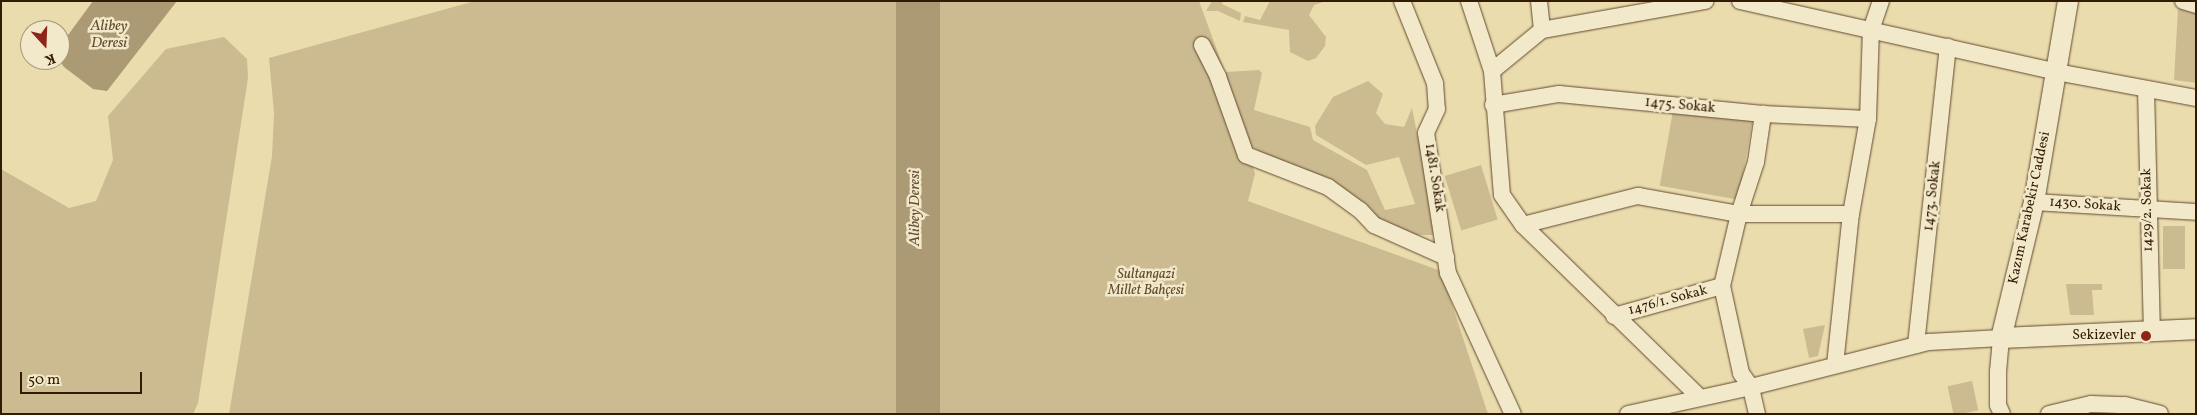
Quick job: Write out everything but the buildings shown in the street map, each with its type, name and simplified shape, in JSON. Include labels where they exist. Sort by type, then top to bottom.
[{"type":"street","name":"1481. Sokak","points":[[1402,1],[1435,83],[1437,109],[1426,133],[1448,274],[1513,414]]},
{"type":"street","points":[[1469,1],[1492,71],[1493,105],[1502,195],[1523,225],[1699,397]]},
{"type":"street","points":[[1539,1],[1542,30]]},
{"type":"street","points":[[1492,71],[1542,30],[1705,1]]},
{"type":"street","points":[[1740,1],[2057,72],[2196,98]]},
{"type":"street","points":[[1835,366],[1851,214],[1868,119],[1871,30],[1882,1]]},
{"type":"street","name":"Kazım Karabekir Caddesi","points":[[2002,414],[1998,405],[1998,371],[2001,338],[2034,202],[2068,1]]},
{"type":"street","points":[[2183,1],[2196,5]]},
{"type":"street","points":[[1202,45],[1218,78],[1246,155],[1328,187],[1360,210],[1374,225],[1446,257]]},
{"type":"street","name":"1473. Sokak","points":[[1916,345],[1948,47]]},
{"type":"street","name":"1429/2. Sokak","points":[[2146,89],[2152,330]]},
{"type":"street","name":"1475. Sokak","points":[[1493,105],[1560,94],[1763,114],[1868,119]]},
{"type":"street","points":[[1757,414],[1750,387],[1741,373],[1722,286],[1739,214],[1756,162],[1763,114]]},
{"type":"street","points":[[1523,225],[1638,196],[1739,214],[1851,214]]},
{"type":"street","name":"1430. Sokak","points":[[2034,202],[2196,212]]},
{"type":"street","name":"1476/1. Sokak","points":[[1614,316],[1722,286]]},
{"type":"street","points":[[1628,414],[1750,387],[1916,345],[2001,338],[2196,329]]},
{"type":"street","points":[[2050,414],[2091,404],[2125,405],[2160,414]]},
{"type":"green space","points":[[475,1],[896,1],[897,414],[229,414],[272,156],[274,113],[269,58]]},
{"type":"green space","name":"Sultangazi Millet Bahçesi","points":[[940,1],[1199,1],[1225,72],[1259,70],[1262,73],[1254,110],[1310,127],[1313,140],[1367,170],[1385,210],[1415,204],[1399,157],[1366,165],[1316,135],[1315,126],[1333,97],[1368,81],[1383,94],[1376,113],[1385,124],[1404,127],[1412,108],[1437,235],[1404,235],[1247,144],[1255,174],[1248,201],[1441,271],[1488,414],[940,414]]},
{"type":"green space","points":[[1212,1],[1223,1],[1222,4],[1241,13],[1240,21],[1218,11],[1206,11]]},
{"type":"green space","points":[[1270,1],[1326,1],[1314,5],[1309,15],[1326,37],[1325,46],[1316,58],[1308,61],[1290,52],[1289,30],[1243,22],[1245,16],[1260,20]]},
{"type":"green space","points":[[2178,8],[2196,14],[2196,83],[2174,80]]},
{"type":"green space","points":[[224,37],[247,59],[248,78],[198,403],[193,414],[1,414],[1,169],[69,208],[96,201],[113,160],[108,116],[166,49]]},
{"type":"green space","points":[[1674,105],[1753,119],[1739,200],[1660,186]]},
{"type":"green space","points":[[1481,165],[1498,220],[1461,231],[1445,176]]},
{"type":"green space","points":[[2163,226],[2185,226],[2185,269],[2163,269]]},
{"type":"green space","points":[[2066,284],[2102,284],[2102,290],[2092,290],[2094,315],[2070,315]]},
{"type":"green space","points":[[1825,325],[1818,356],[1809,358],[1803,329]]},
{"type":"green space","points":[[1972,381],[1978,410],[1953,414],[1948,386]]},
{"type":"water","name":"Alibey Deresi","points":[[93,1],[177,1],[107,91],[93,89],[68,70],[70,70],[70,32]]},
{"type":"water","points":[[896,1],[940,1],[940,414],[896,414]]},
{"type":"place","name":"Sekizevler","points":[[2146,336]]}]
